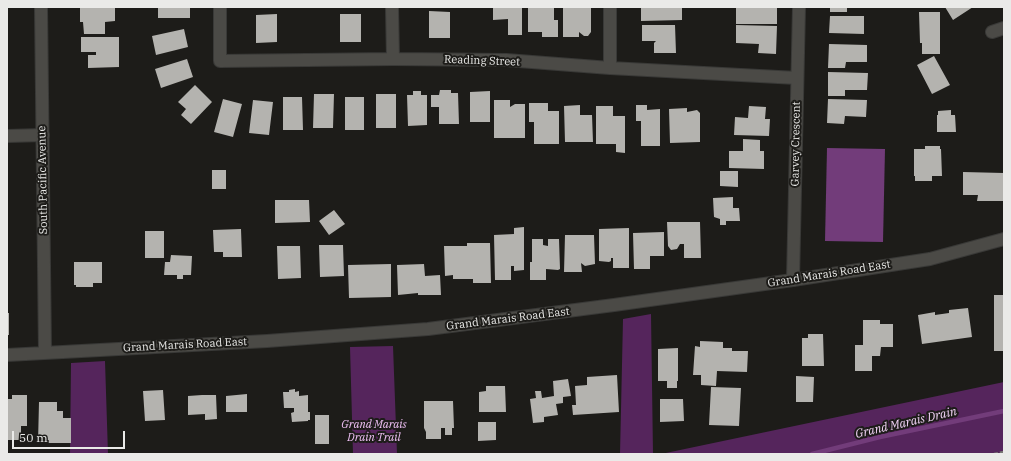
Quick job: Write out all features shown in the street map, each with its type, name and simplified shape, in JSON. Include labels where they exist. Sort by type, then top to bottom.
[{"type":"street","name":"South Pacific Avenue","points":[[42,7],[46,352]]},
{"type":"street","name":"Reading Street","points":[[220,7],[220,61],[393,59],[506,60],[610,68],[797,78]]},
{"type":"street","points":[[392,7],[393,59]]},
{"type":"street","points":[[610,7],[610,68]]},
{"type":"street","name":"Garvey Crescent","points":[[793,280],[799,7]]},
{"type":"street","points":[[992,32],[1004,28]]},
{"type":"street","points":[[7,136],[43,135]]},
{"type":"street","name":"Grand Marais Road East","points":[[7,355],[267,341],[428,329],[793,280],[930,258],[1004,240]]},
{"type":"path","points":[[994,454],[1004,452]]},
{"type":"green space","points":[[651,314],[653,454],[620,454],[623,319]]},
{"type":"green space","name":"Grand Marais Drain Trail","points":[[393,346],[397,454],[353,454],[350,347]]},
{"type":"green space","points":[[105,361],[108,454],[70,454],[71,363]]},
{"type":"green space","points":[[1004,382],[1004,454],[661,454]]},
{"type":"shaded area","points":[[827,148],[885,149],[883,242],[825,241]]},
{"type":"building","points":[[80,7],[115,7],[115,21],[105,22],[105,34],[84,34],[83,22],[80,22]]},
{"type":"building","points":[[158,7],[190,7],[190,18],[158,18]]},
{"type":"building","points":[[493,7],[522,7],[522,35],[508,35],[508,19],[493,20]]},
{"type":"building","points":[[528,7],[554,7],[554,20],[558,20],[558,37],[542,37],[542,32],[528,32]]},
{"type":"building","points":[[563,7],[591,7],[591,32],[588,36],[584,36],[579,32],[579,37],[563,37]]},
{"type":"building","points":[[641,7],[682,7],[682,20],[641,21]]},
{"type":"building","points":[[736,7],[777,7],[777,24],[736,24]]},
{"type":"building","points":[[830,7],[847,7],[847,12],[830,12]]},
{"type":"building","points":[[945,7],[973,7],[953,20]]},
{"type":"building","points":[[429,11],[450,12],[450,38],[429,38]]},
{"type":"building","points":[[919,12],[940,12],[940,54],[922,54],[922,43],[920,43]]},
{"type":"building","points":[[277,14],[277,42],[256,43],[256,15]]},
{"type":"building","points":[[340,14],[361,14],[361,42],[340,42]]},
{"type":"building","points":[[830,16],[864,16],[864,34],[829,33]]},
{"type":"building","points":[[642,25],[675,25],[676,53],[654,53],[654,43],[656,41],[642,41]]},
{"type":"building","points":[[736,25],[777,26],[776,54],[758,53],[759,44],[736,43]]},
{"type":"building","points":[[184,29],[188,47],[156,55],[152,36]]},
{"type":"building","points":[[81,37],[119,37],[119,67],[88,68],[88,55],[96,55],[96,52],[81,52]]},
{"type":"building","points":[[829,44],[867,45],[867,62],[846,62],[845,68],[828,68]]},
{"type":"building","points":[[934,56],[950,85],[932,94],[917,65]]},
{"type":"building","points":[[187,59],[193,77],[161,88],[155,69]]},
{"type":"building","points":[[828,72],[868,73],[867,90],[845,90],[845,96],[828,96]]},
{"type":"building","points":[[195,85],[212,102],[191,124],[181,115],[186,109],[178,102]]},
{"type":"building","points":[[440,90],[451,90],[451,93],[458,93],[459,124],[439,124],[439,107],[431,107],[431,95],[439,95]]},
{"type":"building","points":[[413,91],[421,91],[421,95],[427,95],[427,125],[408,126],[407,95],[413,95]]},
{"type":"building","points":[[490,91],[490,122],[470,122],[470,92]]},
{"type":"building","points":[[314,94],[334,94],[333,128],[313,128]]},
{"type":"building","points":[[376,94],[396,94],[396,128],[376,128]]},
{"type":"building","points":[[283,97],[302,97],[303,130],[283,130]]},
{"type":"building","points":[[345,97],[364,97],[364,130],[345,130]]},
{"type":"building","points":[[223,99],[242,104],[233,137],[214,132]]},
{"type":"building","points":[[828,99],[867,100],[866,117],[845,116],[844,124],[827,123]]},
{"type":"building","points":[[253,100],[273,102],[269,135],[249,133]]},
{"type":"building","points":[[494,100],[510,100],[510,107],[515,104],[525,104],[525,138],[494,138]]},
{"type":"building","points":[[529,103],[548,103],[548,111],[559,111],[559,144],[534,144],[534,122],[529,122]]},
{"type":"building","points":[[580,105],[580,115],[592,115],[593,142],[565,142],[564,106]]},
{"type":"building","points":[[636,105],[647,105],[647,110],[660,109],[660,146],[641,146],[641,121],[636,121]]},
{"type":"building","points":[[596,106],[613,106],[613,116],[625,116],[625,153],[616,152],[616,144],[596,144]]},
{"type":"building","points":[[749,106],[766,107],[765,119],[770,119],[769,136],[734,135],[735,117],[748,118]]},
{"type":"building","points":[[687,108],[687,112],[697,110],[700,113],[700,142],[670,143],[669,109]]},
{"type":"building","points":[[951,110],[951,115],[955,115],[956,132],[937,132],[938,111]]},
{"type":"building","points":[[743,139],[760,140],[760,151],[764,151],[764,169],[729,168],[729,151],[743,151]]},
{"type":"building","points":[[925,146],[940,146],[942,176],[932,176],[932,181],[915,181],[914,149],[925,149]]},
{"type":"building","points":[[212,170],[226,170],[226,189],[212,189]]},
{"type":"building","points":[[720,171],[738,171],[738,187],[720,186]]},
{"type":"building","points":[[963,172],[1004,173],[1004,201],[977,201],[978,195],[963,195]]},
{"type":"building","points":[[733,197],[733,208],[739,208],[740,221],[726,221],[726,225],[720,225],[720,219],[714,217],[713,198]]},
{"type":"building","points":[[275,200],[309,200],[310,222],[275,223]]},
{"type":"building","points":[[334,210],[345,224],[329,235],[319,221]]},
{"type":"building","points":[[667,222],[700,222],[701,258],[684,258],[684,244],[680,244],[677,249],[671,250],[668,246]]},
{"type":"building","points":[[524,227],[524,270],[514,271],[514,266],[511,266],[511,280],[495,280],[494,235],[514,234],[514,228]]},
{"type":"building","points":[[629,228],[629,268],[613,268],[613,258],[611,258],[611,261],[609,262],[599,261],[599,229]]},
{"type":"building","points":[[241,229],[242,257],[223,257],[223,252],[214,252],[213,230]]},
{"type":"building","points":[[145,231],[164,231],[164,258],[145,258]]},
{"type":"building","points":[[664,232],[664,256],[650,256],[650,269],[634,269],[633,233]]},
{"type":"building","points":[[565,235],[594,235],[595,264],[585,266],[581,263],[582,272],[564,272]]},
{"type":"building","points":[[532,239],[543,239],[543,245],[548,246],[548,239],[559,239],[560,269],[546,269],[546,280],[530,280]]},
{"type":"building","points":[[467,243],[490,243],[491,283],[473,283],[473,279],[453,279],[453,275],[445,276],[444,246],[467,246]]},
{"type":"building","points":[[319,245],[343,245],[344,276],[320,277]]},
{"type":"building","points":[[277,246],[300,246],[301,278],[278,279]]},
{"type":"building","points":[[171,255],[192,256],[191,275],[183,275],[183,279],[177,279],[177,275],[164,275],[165,262],[170,262]]},
{"type":"building","points":[[74,262],[102,262],[102,283],[93,283],[93,287],[76,287],[76,285],[74,285]]},
{"type":"building","points":[[391,264],[391,297],[349,298],[348,265]]},
{"type":"building","points":[[424,264],[425,276],[440,275],[441,295],[418,295],[418,293],[398,295],[397,265]]},
{"type":"building","points":[[994,295],[1004,295],[1004,351],[994,351]]},
{"type":"building","points":[[968,308],[972,337],[922,344],[918,315],[935,312],[935,315],[949,313],[949,310]]},
{"type":"building","points":[[7,313],[9,313],[9,335],[7,335]]},
{"type":"building","points":[[863,320],[880,320],[880,324],[893,324],[893,347],[881,347],[880,356],[872,356],[872,371],[855,371],[855,345],[863,345]]},
{"type":"building","points":[[808,334],[823,334],[824,366],[802,366],[802,338],[808,338]]},
{"type":"building","points":[[700,341],[723,342],[723,348],[732,348],[732,351],[748,351],[747,372],[717,371],[716,386],[701,385],[701,375],[693,375],[695,346],[700,347]]},
{"type":"building","points":[[678,348],[677,388],[667,388],[667,381],[658,381],[658,349]]},
{"type":"building","points":[[617,375],[619,412],[573,415],[572,405],[576,405],[575,386],[587,385],[587,377]]},
{"type":"building","points":[[796,376],[814,377],[813,402],[796,402]]},
{"type":"building","points":[[568,379],[571,396],[563,397],[563,403],[556,404],[558,415],[544,417],[544,422],[533,423],[530,399],[536,398],[535,391],[541,391],[542,398],[554,396],[553,381]]},
{"type":"building","points":[[486,386],[505,386],[506,412],[479,412],[479,392],[486,391]]},
{"type":"building","points":[[711,387],[741,388],[739,426],[709,425]]},
{"type":"building","points":[[295,389],[295,392],[299,391],[299,396],[308,395],[308,412],[310,412],[310,420],[308,421],[292,422],[291,413],[294,412],[294,408],[284,408],[283,392],[289,392],[289,390]]},
{"type":"building","points":[[163,390],[165,420],[145,421],[143,391]]},
{"type":"building","points":[[247,394],[247,412],[226,412],[226,396]]},
{"type":"building","points":[[12,395],[27,395],[27,426],[21,426],[21,440],[7,440],[7,399],[12,399]]},
{"type":"building","points":[[216,395],[217,419],[205,420],[205,414],[188,415],[188,396]]},
{"type":"building","points":[[660,399],[683,399],[684,421],[660,422]]},
{"type":"building","points":[[424,401],[453,401],[454,428],[452,428],[452,435],[445,435],[445,428],[441,428],[441,439],[426,439],[426,432],[424,428]]},
{"type":"building","points":[[39,402],[57,402],[57,411],[63,411],[63,418],[71,418],[71,443],[38,443]]},
{"type":"building","points":[[315,415],[329,415],[329,444],[315,444]]},
{"type":"building","points":[[478,422],[496,422],[496,440],[478,441]]},
{"type":"waterway","name":"Grand Marais Drain","points":[[812,454],[880,437],[1004,411]]}]
